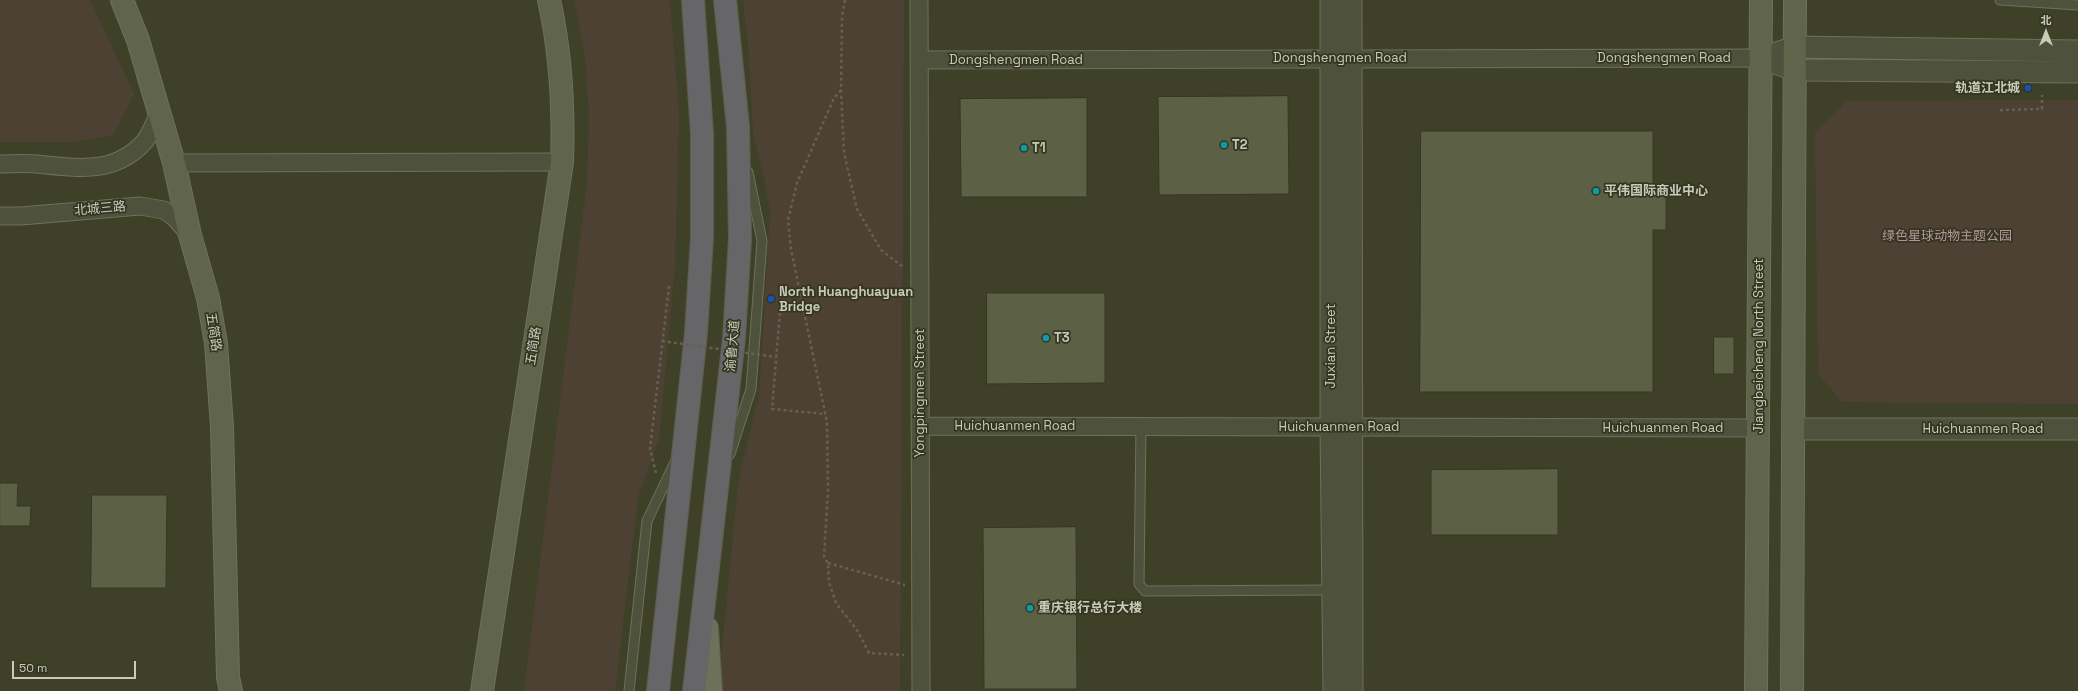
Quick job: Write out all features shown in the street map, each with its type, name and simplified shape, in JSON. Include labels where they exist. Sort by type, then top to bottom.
[{"type":"highway","name":"渝鲁大道","points":[[694,691],[735,330],[740,239],[738,127],[725,0]]},
{"type":"highway","points":[[658,691],[686,441],[696,333],[702,237],[702,134],[693,1]]},
{"type":"main road","name":"五简路","points":[[122,0],[138,40],[174,163],[190,235],[208,298],[216,343],[220,383],[229,687]]},
{"type":"main road","name":"五简路","points":[[482,691],[562,162],[564,116],[561,64],[549,0]]},
{"type":"main road","name":"Jiangbeicheng North Street","points":[[1756,691],[1761,0]]},
{"type":"main road","points":[[1792,691],[1795,0]]},
{"type":"main road","points":[[705,599],[711,691]]},
{"type":"street","name":"Yongpingmen Street","points":[[919,0],[920,691]]},
{"type":"street","name":"Juxian Street","points":[[1331,0],[1341,58],[1341,427],[1352,691]]},
{"type":"street","name":"Juxian Street","points":[[1341,58],[1351,0]]},
{"type":"street","name":"Dongshengmen Road","points":[[919,60],[1761,58],[1795,47],[2078,51]]},
{"type":"street","name":"Dongshengmen Road","points":[[1761,58],[1795,70],[2078,72]]},
{"type":"street","points":[[0,164],[34,164],[88,169],[112,164],[130,156],[146,139],[159,113]]},
{"type":"street","points":[[174,163],[562,162]]},
{"type":"street","name":"北城三路","points":[[0,216],[21,216],[140,206],[164,210],[174,217],[190,235]]},
{"type":"street","name":"Huichuanmen Road","points":[[920,426],[1758,428]]},
{"type":"street","name":"Juxian Street","points":[[1334,691],[1333,590],[1341,427]]},
{"type":"street","name":"Huichuanmen Road","points":[[1793,429],[2078,429]]},
{"type":"lane","points":[[2000,0],[2012,2],[2078,5]]},
{"type":"lane","points":[[1141,426],[1139,584],[1145,591],[1333,590]]},
{"type":"lane","points":[[630,691],[647,521],[661,489],[686,441]]},
{"type":"path","points":[[845,0],[842,17],[841,90],[844,153],[858,210],[881,250],[920,280]]},
{"type":"path","points":[[841,90],[834,98],[797,183],[788,220],[791,249],[826,414],[828,490],[824,557],[828,564],[830,582],[836,604],[857,630],[869,653],[920,656]]},
{"type":"path","points":[[2000,110],[2042,109],[2042,95]]},
{"type":"path","points":[[661,489],[650,449],[669,286]]},
{"type":"path","points":[[803,309],[780,312],[772,409],[826,414]]},
{"type":"path","points":[[662,341],[776,357]]},
{"type":"path","points":[[828,564],[920,589]]},
{"type":"green space","points":[[0,0],[90,0],[134,94],[113,135],[74,142],[0,142]]},
{"type":"green space","points":[[574,0],[670,0],[679,115],[675,265],[659,440],[638,497],[615,691],[524,691],[587,183],[589,115],[585,56]]},
{"type":"green space","points":[[743,0],[904,0],[900,691],[719,691],[738,483],[759,395],[770,213],[765,182],[753,133],[749,54]]},
{"type":"green space","name":"绿色星球动物主题公园","points":[[2078,100],[2078,404],[1842,402],[1818,374],[1815,132],[1847,101]]},
{"type":"building","name":"T2","points":[[1288,96],[1289,194],[1159,195],[1158,97]]},
{"type":"building","name":"T1","points":[[1087,98],[1087,197],[961,197],[960,99]]},
{"type":"building","points":[[1421,131],[1653,131],[1653,195],[1666,195],[1666,230],[1653,230],[1653,392],[1420,392]]},
{"type":"building","name":"T3","points":[[987,293],[1105,293],[1105,383],[987,384]]},
{"type":"building","points":[[1714,337],[1734,337],[1734,374],[1714,374]]},
{"type":"building","points":[[1558,469],[1558,535],[1431,535],[1431,470]]},
{"type":"building","points":[[0,483],[18,483],[17,506],[31,506],[30,526],[0,526]]},
{"type":"building","points":[[92,495],[167,495],[166,588],[91,588]]},
{"type":"building","name":"重庆银行总行大楼","points":[[1076,527],[1077,689],[984,689],[983,528]]},
{"type":"place","name":"轨道江北城","points":[[2028,88]]},
{"type":"place","name":"T2","points":[[1224,145]]},
{"type":"place","name":"T1","points":[[1024,148]]},
{"type":"place","name":"平伟国际商业中心","points":[[1596,191]]},
{"type":"place","name":"North Huanghuayuan Bridge","points":[[771,299]]},
{"type":"place","name":"T3","points":[[1046,338]]},
{"type":"place","name":"重庆银行总行大楼","points":[[1030,608]]}]
